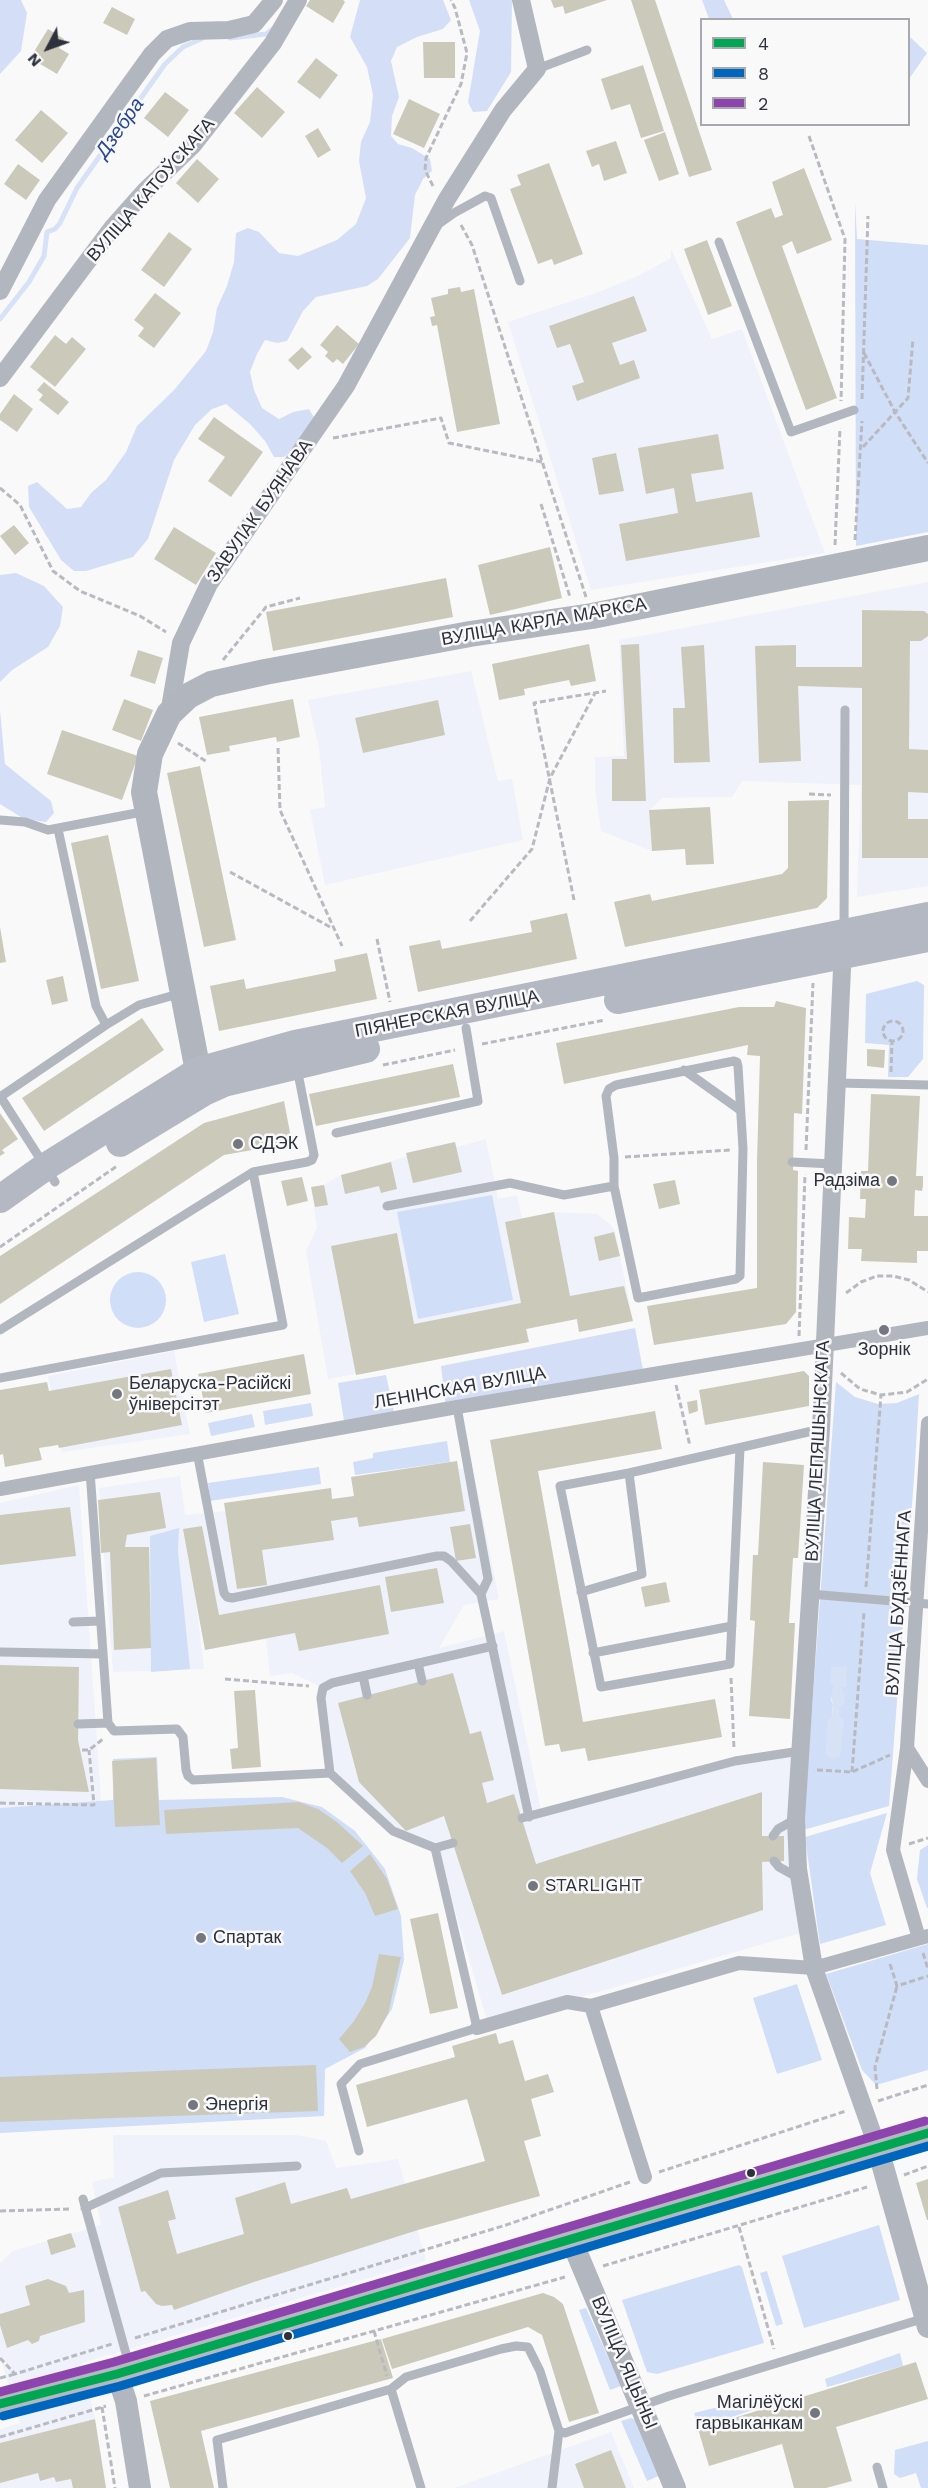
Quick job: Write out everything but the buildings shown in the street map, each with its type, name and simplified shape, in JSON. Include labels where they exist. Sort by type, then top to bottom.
[{"type":"main road","name":"ВУЛІЦА КАРЛА МАРКСА","points":[[169,714],[188,696],[212,684],[470,634],[584,617],[928,548]]},
{"type":"main road","name":"ЗАВУЛАК БУЯНАВА","points":[[169,714],[150,754],[144,792],[201,1081]]},
{"type":"main road","name":"ПІЯНЕРСКАЯ ВУЛІЦА","points":[[296,1054],[467,1038],[843,945],[928,916]]},
{"type":"main road","name":"ПІЯНЕРСКАЯ ВУЛІЦА","points":[[0,1199],[50,1175],[201,1081],[296,1054],[843,945],[928,938]]},
{"type":"main road","name":"ПІЯНЕРСКАЯ ВУЛІЦА","points":[[0,1220],[50,1175]]},
{"type":"main road","points":[[0,2404],[124,2372],[928,2133]]},
{"type":"street","points":[[0,291],[47,200],[152,54],[167,39],[190,31],[229,30],[254,24],[274,0]]},
{"type":"street","name":"ВУЛІЦА КАТОЎСКАГА","points":[[0,378],[113,227],[145,191],[193,145],[214,119],[273,43],[298,0]]},
{"type":"street","points":[[521,0],[537,69]]},
{"type":"street","name":"ЗАВУЛАК БУЯНАВА","points":[[169,714],[181,643],[209,584],[346,386],[429,232],[450,206],[503,110],[537,69]]},
{"type":"street","name":"ВУЛІЦА ЛЕПЯШЫНСКАГА","points":[[843,945],[820,1429],[796,1819],[800,1878],[814,1968],[878,2149]]},
{"type":"street","name":"ЛЕНІНСКАЯ ВУЛІЦА","points":[[0,1489],[197,1452],[928,1328]]},
{"type":"street","name":"ВУЛІЦА БУДЗЁННАГА","points":[[924,1937],[894,1850],[923,1603],[928,1422]]},
{"type":"street","points":[[907,1748],[928,1781]]},
{"type":"street","points":[[477,2028],[567,2002],[591,2006],[739,1963],[814,1968],[924,1937]]},
{"type":"street","points":[[591,2006],[645,2177]]},
{"type":"street","points":[[878,2149],[922,2282],[927,2323]]},
{"type":"street","name":"ВУЛІЦА ЯЦЫНЫ","points":[[572,2239],[675,2488]]},
{"type":"street","points":[[124,2372],[126,2402],[140,2488]]},
{"type":"lane","points":[[537,69],[587,50]]},
{"type":"lane","points":[[450,206],[485,196],[491,198],[520,281]]},
{"type":"lane","points":[[719,242],[791,432],[854,410]]},
{"type":"lane","points":[[843,945],[845,710]]},
{"type":"lane","points":[[0,820],[25,822],[48,830],[147,810]]},
{"type":"lane","points":[[58,829],[96,1006],[106,1025]]},
{"type":"lane","points":[[50,1175],[0,1096],[139,1005],[183,993]]},
{"type":"lane","points":[[336,1133],[478,1101],[467,1038]]},
{"type":"lane","points":[[0,1330],[253,1172],[312,1160],[314,1155],[296,1054]]},
{"type":"lane","points":[[737,1062],[740,1110],[743,1149],[742,1272],[736,1279],[638,1298],[614,1186],[614,1158],[606,1096],[609,1089],[616,1085],[684,1070],[737,1062]]},
{"type":"lane","points":[[684,1070],[740,1110]]},
{"type":"lane","points":[[838,1083],[928,1085]]},
{"type":"lane","points":[[792,1162],[832,1164]]},
{"type":"lane","points":[[0,1378],[283,1325],[253,1172]]},
{"type":"lane","points":[[387,1206],[510,1183],[564,1195],[614,1186]]},
{"type":"lane","points":[[457,1407],[488,1579],[481,1594]]},
{"type":"lane","points":[[740,1448],[730,1664],[601,1687],[560,1486],[693,1459],[820,1429]]},
{"type":"lane","points":[[197,1452],[224,1593],[227,1597],[232,1598],[437,1556],[444,1556],[451,1561],[481,1594],[525,1818],[735,1761],[800,1751]]},
{"type":"lane","points":[[90,1471],[100,1621],[111,1727]]},
{"type":"lane","points":[[581,1592],[642,1574],[629,1473]]},
{"type":"lane","points":[[810,1594],[923,1603]]},
{"type":"lane","points":[[73,1622],[100,1621]]},
{"type":"lane","points":[[593,1653],[732,1626]]},
{"type":"lane","points":[[453,1843],[435,1848],[393,1831],[330,1773],[321,1698],[323,1688],[332,1683],[493,1646]]},
{"type":"lane","points":[[0,1652],[103,1654]]},
{"type":"lane","points":[[418,1663],[422,1681]]},
{"type":"lane","points":[[363,1676],[366,1695]]},
{"type":"lane","points":[[78,1724],[177,1729],[183,1737],[186,1770],[188,1776],[193,1780],[330,1773]]},
{"type":"lane","points":[[773,1836],[778,1829],[796,1819]]},
{"type":"lane","points":[[359,2151],[341,2084],[360,2064],[477,2028],[435,1848]]},
{"type":"lane","points":[[774,1862],[780,1868],[800,1878]]},
{"type":"lane","points":[[124,2372],[122,2341],[84,2204],[161,2173],[297,2166]]},
{"type":"lane","points":[[559,2431],[565,2433],[669,2396],[778,2362],[927,2323]]},
{"type":"lane","points":[[223,2488],[217,2440],[391,2389],[406,2378],[516,2346],[528,2347],[540,2371],[559,2431],[552,2488]]},
{"type":"lane","points":[[391,2389],[421,2488]]},
{"type":"lane","points":[[877,2467],[882,2488]]},
{"type":"path","points":[[451,0],[467,53],[461,84],[430,147],[425,170],[434,188],[450,206],[472,245],[542,462],[584,617]]},
{"type":"path","points":[[809,136],[845,238],[835,545]]},
{"type":"path","points":[[862,448],[908,398],[913,339]]},
{"type":"path","points":[[863,352],[895,411],[928,463]]},
{"type":"path","points":[[308,442],[441,418],[449,443],[542,462]]},
{"type":"path","points":[[0,488],[20,505],[53,571],[80,591],[140,616],[167,632]]},
{"type":"path","points":[[541,504],[584,617]]},
{"type":"path","points":[[212,684],[216,669],[266,607],[300,598]]},
{"type":"path","points":[[574,900],[534,703],[606,692]]},
{"type":"path","points":[[470,921],[532,849],[550,778],[595,693]]},
{"type":"path","points":[[172,739],[207,762]]},
{"type":"path","points":[[278,748],[280,810],[342,946]]},
{"type":"path","points":[[809,794],[844,796]]},
{"type":"path","points":[[230,872],[334,929]]},
{"type":"path","points":[[377,939],[391,1011]]},
{"type":"path","points":[[378,1066],[467,1038],[606,1019]]},
{"type":"path","points":[[894,1021],[900,1024],[903,1030],[901,1037],[892,1041],[886,1038],[883,1030],[888,1022],[894,1021]]},
{"type":"path","points":[[891,1084],[892,1041]]},
{"type":"path","points":[[614,1158],[743,1149]]},
{"type":"path","points":[[0,1246],[118,1166]]},
{"type":"path","points":[[672,1370],[693,1459]]},
{"type":"path","points":[[852,1772],[881,1395]]},
{"type":"path","points":[[730,1664],[735,1761]]},
{"type":"path","points":[[225,1679],[323,1688]]},
{"type":"path","points":[[82,1750],[89,1750],[111,1727]]},
{"type":"path","points":[[817,1771],[852,1772],[907,1748]]},
{"type":"path","points":[[0,1803],[94,1805],[89,1750]]},
{"type":"path","points":[[879,2101],[875,2067],[897,1986],[885,1947]]},
{"type":"path","points":[[897,1986],[928,1976]]},
{"type":"path","points":[[0,2437],[586,2272],[888,2181],[928,2166]]},
{"type":"path","points":[[0,2211],[84,2204]]},
{"type":"path","points":[[0,2378],[506,2225]]},
{"type":"path","points":[[739,2226],[778,2362]]},
{"type":"path","points":[[374,2331],[391,2389]]},
{"type":"path","points":[[0,2358],[15,2374]]},
{"type":"path","points":[[102,2407],[115,2488]]},
{"type":"shaded area","points":[[0,0],[21,0],[27,13],[21,51],[0,74]]},
{"type":"shaded area","points":[[360,0],[443,0],[451,20],[443,29],[417,37],[397,47],[391,61],[399,97],[392,116],[391,136],[398,144],[412,148],[430,159],[432,171],[423,179],[415,195],[410,238],[378,279],[367,286],[316,297],[303,311],[287,341],[277,343],[265,340],[257,354],[250,372],[254,390],[262,408],[279,419],[293,412],[309,409],[315,419],[295,448],[284,457],[274,457],[265,441],[250,424],[226,404],[212,409],[195,425],[174,460],[148,539],[133,557],[86,571],[74,571],[61,560],[29,507],[28,486],[37,482],[67,509],[81,507],[91,493],[106,480],[126,452],[137,426],[174,390],[206,351],[213,332],[217,308],[234,262],[236,233],[248,228],[259,232],[279,253],[298,256],[337,240],[356,224],[366,198],[359,161],[361,142],[370,122],[373,95],[367,67],[350,37]]},
{"type":"shaded area","points":[[469,0],[512,0],[511,72],[487,111],[473,112],[468,102],[480,31]]},
{"type":"shaded area","points":[[702,0],[724,0],[733,18],[709,18]]},
{"type":"shaded area","points":[[910,37],[927,53],[910,78]]},
{"type":"shaded area","points":[[855,201],[857,239],[928,245],[928,532],[856,546]]},
{"type":"shaded area","points":[[671,249],[712,339],[742,329],[825,553],[591,590],[508,322],[596,293],[640,275],[671,258]]},
{"type":"shaded area","points":[[16,573],[44,586],[63,607],[60,626],[48,647],[12,670],[0,682],[0,575]]},
{"type":"shaded area","points":[[928,582],[928,886],[857,897],[861,785],[742,781],[732,797],[662,798],[649,811],[652,851],[601,831],[595,788],[595,757],[624,756],[619,640]]},
{"type":"shaded area","points":[[471,671],[498,781],[512,779],[523,840],[325,885],[310,810],[325,807],[319,748],[308,700]]},
{"type":"shaded area","points":[[0,710],[5,764],[51,801],[54,813],[46,822],[24,819],[0,804]]},
{"type":"shaded area","points":[[917,981],[924,985],[923,1059],[908,1077],[888,1077],[889,1045],[865,1043],[866,994]]},
{"type":"shaded area","points":[[486,1139],[498,1199],[517,1195],[522,1218],[554,1212],[597,1214],[610,1224],[615,1231],[633,1321],[579,1332],[576,1319],[527,1329],[529,1342],[328,1379],[306,1251],[317,1228],[311,1187],[324,1185],[341,1175],[406,1157],[406,1153],[455,1142],[457,1147]]},
{"type":"shaded area","points":[[492,1195],[513,1300],[418,1319],[397,1212]]},
{"type":"shaded area","points":[[225,1254],[239,1314],[204,1322],[191,1262]]},
{"type":"shaded area","points":[[138,1272],[149,1274],[158,1280],[164,1289],[166,1300],[164,1311],[158,1320],[149,1326],[138,1328],[127,1326],[118,1320],[112,1311],[110,1300],[112,1289],[118,1280],[127,1274]]},
{"type":"shaded area","points":[[635,1328],[643,1370],[445,1402],[441,1366]]},
{"type":"shaded area","name":"Беларуска-Расійскі ўніверсітэт","points":[[174,1351],[190,1434],[62,1452],[48,1376]]},
{"type":"shaded area","points":[[386,1375],[394,1412],[344,1421],[338,1383]]},
{"type":"shaded area","points":[[836,1382],[855,1397],[878,1404],[897,1403],[919,1394],[889,1806],[803,1830]],"holes":[[[846,1667],[846,1686],[841,1687],[838,1716],[844,1721],[832,1716],[831,1700],[835,1684],[831,1684]]]},
{"type":"shaded area","points":[[311,1403],[313,1416],[265,1425],[263,1411]]},
{"type":"shaded area","points":[[252,1414],[255,1427],[211,1436],[208,1423]]},
{"type":"shaded area","points":[[447,1441],[450,1462],[355,1475],[353,1462],[373,1458],[373,1453]]},
{"type":"shaded area","points":[[457,1461],[459,1469],[473,1468],[499,1599],[464,1605],[439,1648],[504,1631],[541,1810],[735,1761],[800,1751],[796,1819],[818,1928],[488,2024],[438,1852],[410,1843],[330,1773],[323,1688],[292,1673],[270,1676],[266,1639],[205,1650],[196,1602],[204,1669],[113,1672],[99,1488],[180,1476],[185,1515],[225,1511],[331,1488],[332,1499],[354,1496],[351,1477]]},
{"type":"shaded area","points":[[319,1467],[321,1484],[210,1501],[208,1483]]},
{"type":"shaded area","points":[[79,1485],[102,1813],[0,1811],[0,1503]]},
{"type":"shaded area","points":[[179,1528],[178,1551],[190,1669],[151,1672],[150,1536]]},
{"type":"shaded area","points":[[831,1667],[847,1667],[846,1687],[841,1687],[845,1695],[844,1704],[839,1709],[838,1715],[844,1721],[840,1756],[832,1759],[825,1754],[828,1720],[832,1716],[833,1704],[831,1696],[834,1685],[830,1684]]},
{"type":"shaded area","name":"Спартак","points":[[157,1757],[159,1800],[282,1797],[322,1807],[355,1831],[385,1869],[401,1916],[404,1960],[392,2009],[365,2048],[325,2069],[324,2116],[0,2133],[0,1808],[113,1800],[113,1759]]},
{"type":"shaded area","points":[[887,1813],[870,1873],[886,1925],[820,1944],[805,1837]]},
{"type":"shaded area","points":[[928,1845],[927,1908],[917,1879],[920,1850]]},
{"type":"shaded area","points":[[928,1944],[928,2070],[876,2085],[862,2070],[826,1974]]},
{"type":"shaded area","points":[[797,1984],[822,2060],[777,2074],[753,1998]]},
{"type":"shaded area","points":[[113,2135],[297,2135],[326,2141],[336,2168],[398,2159],[426,2261],[82,2363],[95,2419],[106,2488],[0,2488],[0,2429],[20,2423],[0,2356],[0,2263],[13,2251],[101,2225],[92,2182],[114,2177]]},
{"type":"shaded area","points":[[879,2225],[900,2300],[804,2328],[782,2256]]},
{"type":"shaded area","points":[[739,2265],[742,2267],[764,2343],[657,2374],[647,2372],[622,2300]]},
{"type":"shaded area","points":[[767,2271],[783,2324],[776,2326],[760,2273]]},
{"type":"shaded area","points":[[586,2308],[621,2386],[610,2390],[579,2310]]},
{"type":"shaded area","points":[[900,2353],[903,2366],[827,2387],[825,2379]]},
{"type":"shaded area","points":[[771,2394],[773,2403],[700,2428],[694,2413]]},
{"type":"shaded area","points":[[631,2418],[636,2420],[661,2475],[647,2481],[621,2421]]},
{"type":"shaded area","points":[[611,2432],[634,2488],[454,2488]]},
{"type":"shaded area","points":[[928,2441],[928,2488],[921,2488],[916,2473],[900,2478],[894,2474],[895,2450]]},
{"type":"waterway","name":"Дзебра","points":[[230,38],[266,34],[273,29]]},
{"type":"waterway","name":"Дзебра","points":[[0,319],[29,282],[44,256],[47,232],[55,229],[60,223],[77,188],[165,64],[183,47],[203,38]]},
{"type":"transit line","name":"2","points":[[0,2392],[114,2362],[925,2121]]},
{"type":"transit line","name":"4","points":[[0,2404],[117,2374],[928,2133]]},
{"type":"transit line","name":"8","points":[[3,2416],[120,2386],[928,2146]]},
{"type":"place","name":"СДЭК","points":[[238,1144]]},
{"type":"place","name":"Радзіма","points":[[892,1181]]},
{"type":"place","name":"Зорнік","points":[[884,1330]]},
{"type":"place","name":"Беларуска-Расійскі ўніверсітэт","points":[[117,1394]]},
{"type":"place","name":"STARLIGHT","points":[[533,1886]]},
{"type":"place","name":"Спартак","points":[[201,1938]]},
{"type":"place","name":"Энергія","points":[[193,2105]]},
{"type":"place","name":"Магілёўскі гарвыканкам","points":[[815,2413]]}]
